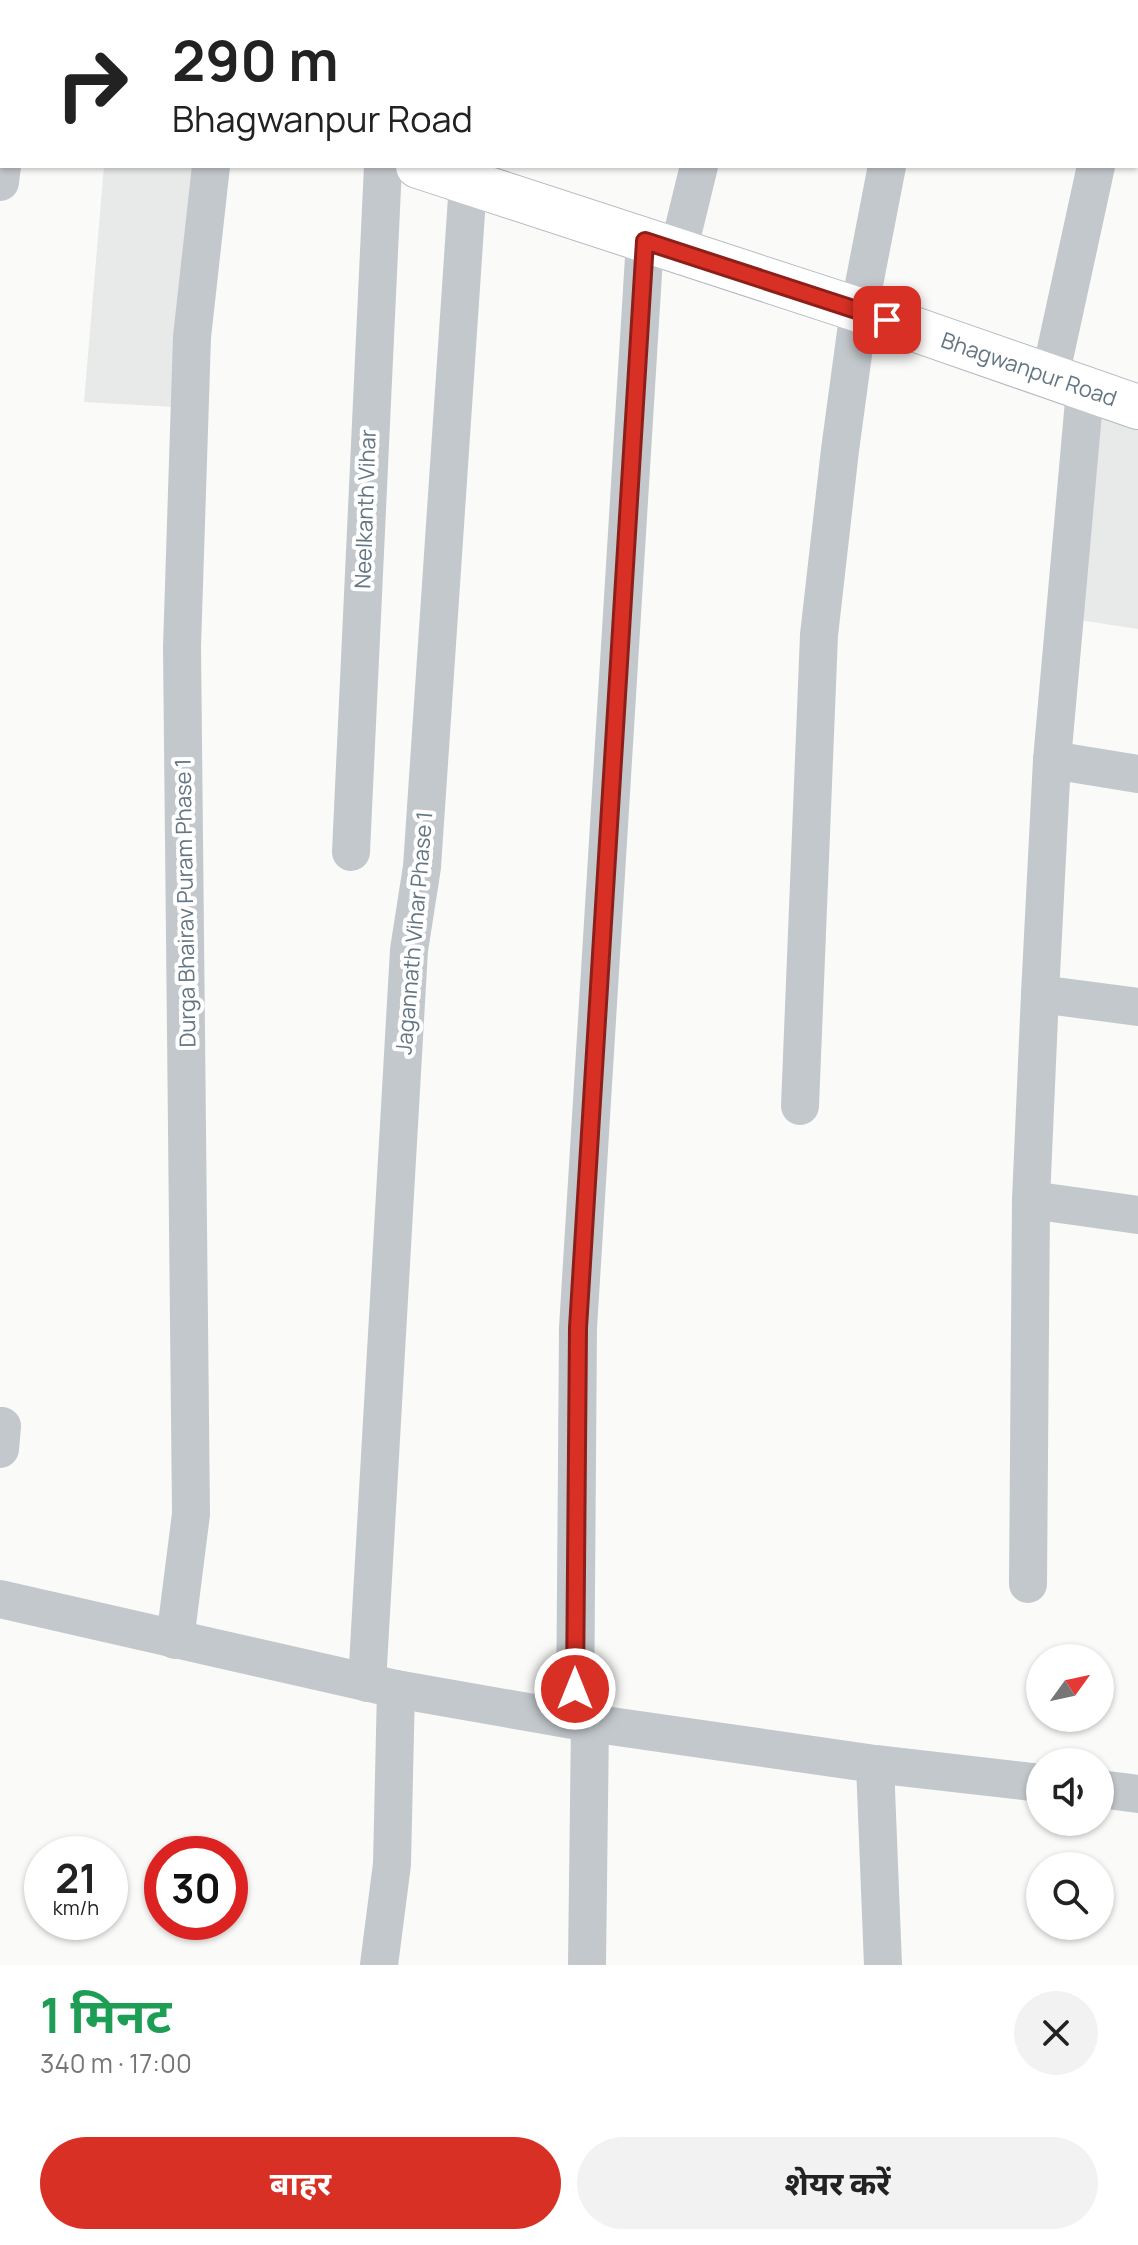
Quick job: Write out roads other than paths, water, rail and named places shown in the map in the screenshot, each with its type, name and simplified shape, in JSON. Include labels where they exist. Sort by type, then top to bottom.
[{"type":"street","name":"Durga Bhairav Puram Phase 1","points":[[175,1640],[191,1514],[182,647],[192,337],[211,168]]},
{"type":"street","name":"Neelkanth Vihar","points":[[351,852],[383,168]]},
{"type":"street","name":"Bhagwanpur Road","points":[[431,168],[470,174],[661,246],[859,310],[1138,407]]},
{"type":"street","points":[[587,1965],[578,1328],[661,246],[698,168]]},
{"type":"street","points":[[800,1106],[819,635],[859,310],[887,168]]},
{"type":"street","points":[[1028,1584],[1031,1200],[1068,383],[1096,168]]},
{"type":"street","name":"Jagannath Vihar Phase 1","points":[[379,1965],[392,1864],[382,1686],[409,950],[422,867],[470,174]]},
{"type":"street","points":[[1052,760],[1138,774]]},
{"type":"street","points":[[1040,994],[1138,1007]]},
{"type":"street","points":[[1031,1200],[1138,1215]]},
{"type":"street","points":[[0,1599],[382,1686],[582,1721],[875,1764],[1026,1781]]},
{"type":"street","points":[[875,1764],[883,1965]]},
{"type":"street","points":[[1114,1791],[1138,1794]]}]
